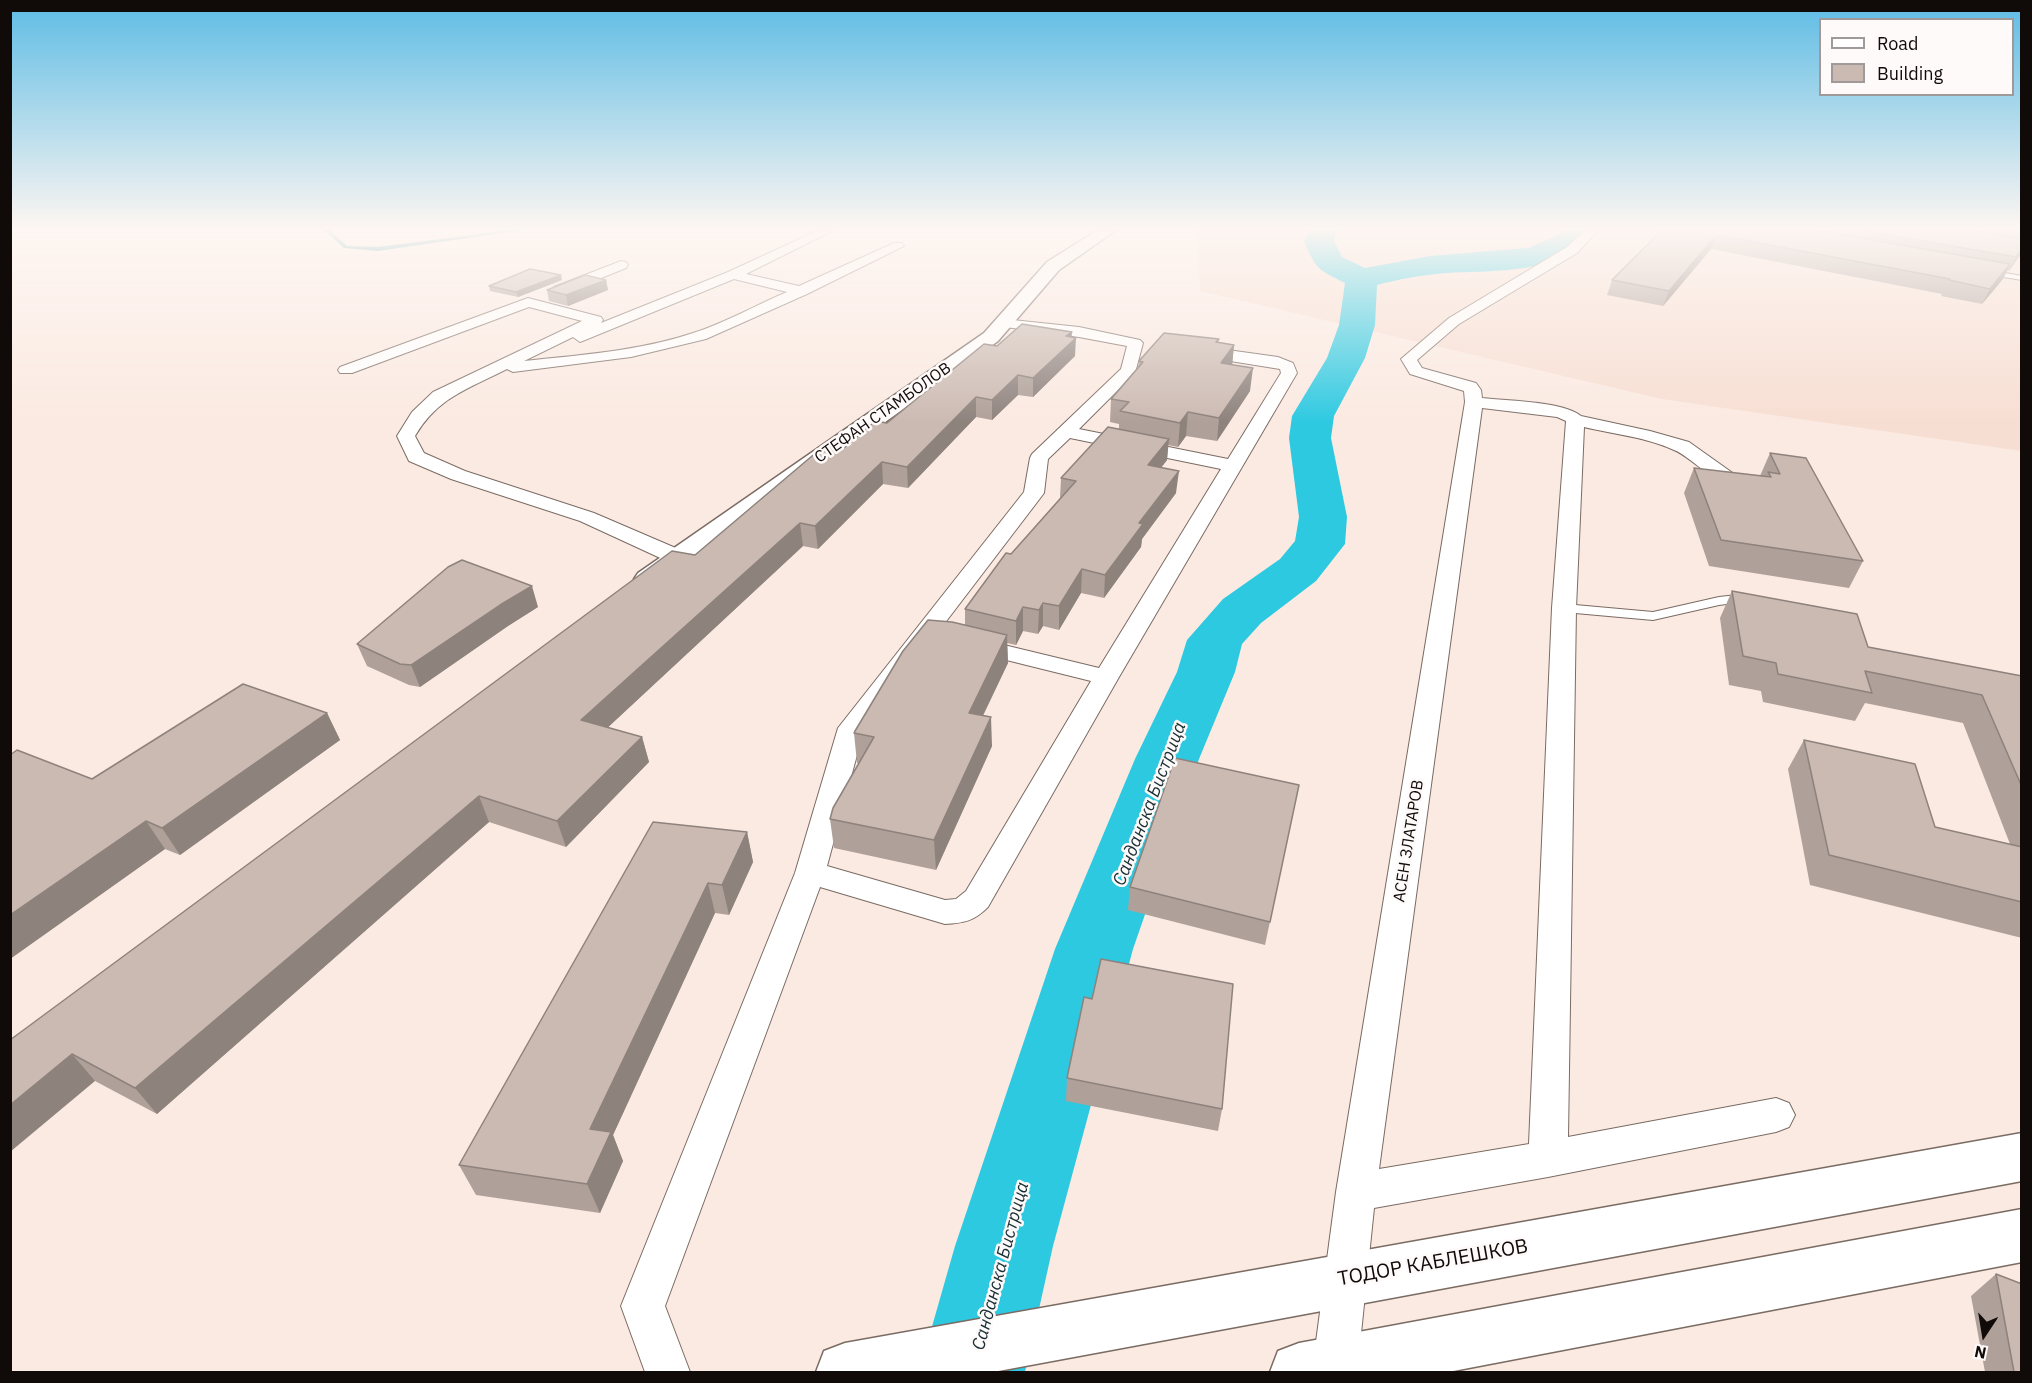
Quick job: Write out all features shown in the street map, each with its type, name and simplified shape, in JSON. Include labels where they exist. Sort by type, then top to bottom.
[{"type":"street","points":[[346,370],[547,295]]},
{"type":"street","points":[[492,369],[606,328],[686,295]]},
{"type":"street","points":[[492,369],[628,354],[675,345],[701,336],[794,295]]},
{"type":"street","name":"СТЕФАН СТАМБОЛОВ","points":[[629,593],[991,336],[1028,295]]},
{"type":"street","points":[[1500,295],[1454,321],[1409,359],[1416,371],[1470,387],[1473,390],[1474,402],[1557,412],[1569,415],[1575,420],[1650,436],[1682,446],[1724,474]]},
{"type":"street","points":[[528,302],[596,320],[439,396],[418,416],[406,436],[416,457],[458,475],[587,517],[677,557]]},
{"type":"street","points":[[667,1372],[643,1306],[810,873],[851,728],[1034,493],[1039,458],[1129,370],[1141,344],[1079,332],[1003,323]]},
{"type":"street","points":[[810,873],[945,912],[964,911],[977,899],[1106,676],[1289,373],[1287,366],[1278,362],[1186,350]]},
{"type":"street","name":"АСЕН ЗЛАТАРОВ","points":[[1322,1370],[1344,1279],[1474,402]]},
{"type":"street","points":[[1548,1159],[1564,608],[1575,420]]},
{"type":"street","points":[[1066,432],[1233,466]]},
{"type":"street","points":[[925,633],[1106,676]]},
{"type":"street","points":[[1356,1192],[1548,1159],[1776,1115]]},
{"type":"street","name":"ТОДОР КАБЛЕШКОВ","points":[[850,1372],[1344,1279],[2022,1157]]},
{"type":"street","points":[[1322,1370],[2022,1235]]},
{"type":"lane","points":[[1564,608],[1653,616],[1719,601],[1749,598]]},
{"type":"shaded area","points":[[1215,295],[2021,295],[2021,451],[1662,399]]},
{"type":"building","points":[[1022,324],[1072,332],[1066,336],[1076,338],[1033,378],[1018,375],[992,400],[976,397],[907,467],[882,462],[815,526],[800,523],[581,720],[642,737],[557,821],[479,796],[135,1088],[72,1054],[10,1105],[10,1040],[672,551],[695,555],[825,445],[844,448],[875,421],[887,423],[984,344],[997,346]]},
{"type":"building","points":[[1164,333],[1219,339],[1216,342],[1234,345],[1221,363],[1253,368],[1219,418],[1188,412],[1180,423],[1120,411],[1129,402],[1111,399],[1143,362],[1139,361]]},
{"type":"building","points":[[1108,427],[1169,439],[1148,465],[1179,471],[1139,523],[1143,524],[1105,575],[1082,569],[1059,606],[1043,603],[1039,610],[1023,607],[1016,621],[965,609],[1006,553],[1011,554],[1076,481],[1061,478]]},
{"type":"building","points":[[1770,453],[1806,458],[1863,561],[1721,540],[1694,468],[1771,477],[1768,472],[1780,474]]},
{"type":"building","points":[[462,560],[532,586],[411,665],[400,664],[357,644],[448,567]]},
{"type":"building","points":[[1732,591],[1857,614],[1868,647],[2022,676],[2022,787],[1982,695],[1865,671],[1872,693],[1778,674],[1776,663],[1743,656]]},
{"type":"building","points":[[928,620],[952,622],[1007,635],[969,713],[991,717],[934,840],[830,819],[833,808],[874,737],[854,733],[903,651]]},
{"type":"building","points":[[243,684],[327,713],[162,828],[146,821],[10,915],[10,755],[17,750],[92,779]]},
{"type":"building","points":[[1804,740],[1915,764],[1935,827],[2022,847],[2022,902],[1829,855]]},
{"type":"building","points":[[1175,758],[1299,785],[1270,922],[1130,887]]},
{"type":"building","points":[[653,822],[747,832],[722,885],[708,883],[590,1129],[611,1132],[587,1184],[459,1165]]},
{"type":"building","points":[[1101,959],[1233,984],[1222,1109],[1067,1078],[1084,997],[1092,999]]},
{"type":"building","points":[[1996,1274],[2022,1284],[2022,1372],[2014,1372]]},
{"type":"waterway","name":"Санданска Бистрица","points":[[972,1372],[1004,1246],[1094,949],[1167,759],[1206,672],[1215,640],[1242,611],[1298,570],[1320,544],[1323,517],[1310,438],[1313,416],[1346,358],[1357,325],[1360,295]]}]
